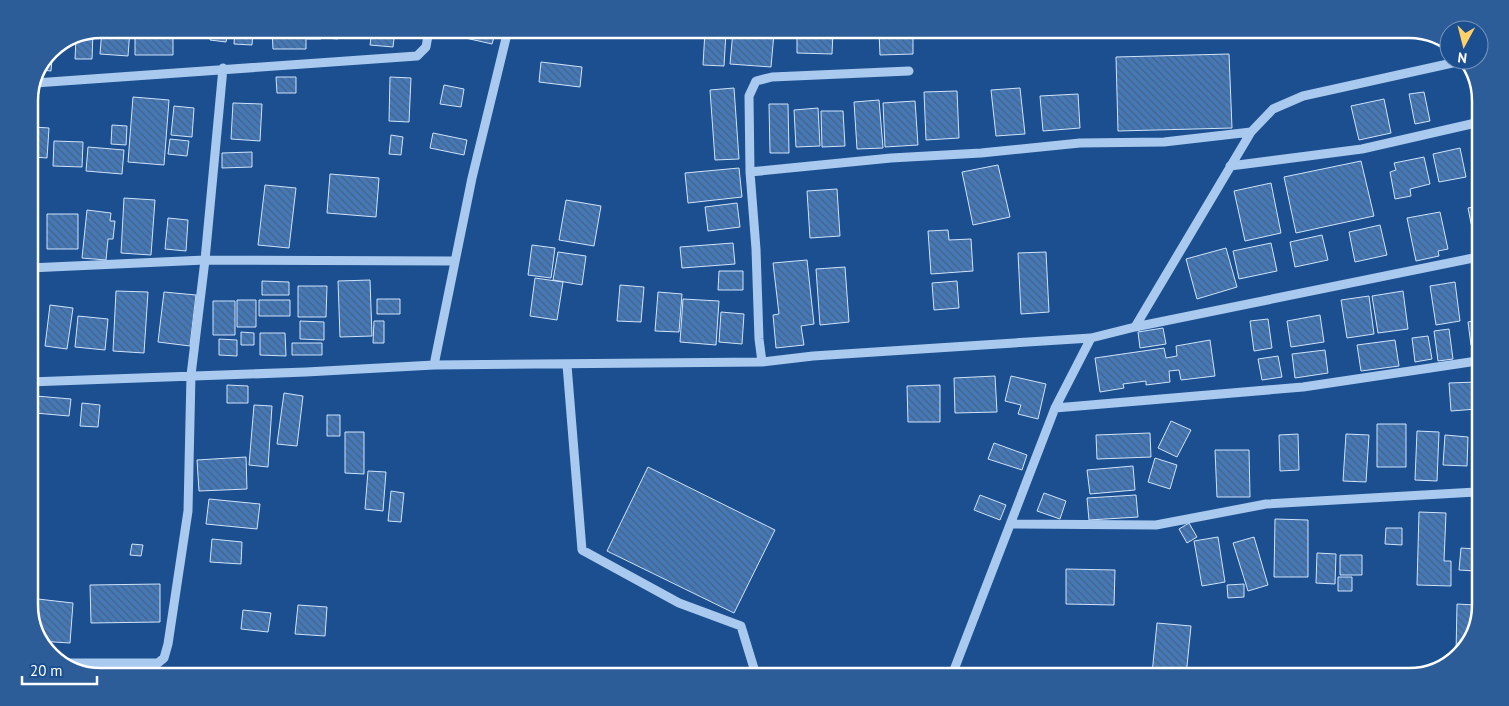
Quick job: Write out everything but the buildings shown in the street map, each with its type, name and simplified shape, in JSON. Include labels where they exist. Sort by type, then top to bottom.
[{"type":"street","points":[[41,83],[223,68],[417,56],[426,47],[428,37]]},
{"type":"street","points":[[434,365],[472,178],[506,37]]},
{"type":"street","points":[[1135,327],[1251,132],[1273,109],[1303,96],[1439,66]]},
{"type":"street","points":[[74,663],[158,663],[164,658],[168,644],[188,511],[191,376],[205,260],[223,68]]},
{"type":"street","points":[[762,362],[759,339],[756,249],[750,172],[749,96],[756,81],[772,77],[908,71]]},
{"type":"street","points":[[1230,166],[1362,150],[1471,124]]},
{"type":"street","points":[[750,172],[1080,143],[1164,142],[1251,132]]},
{"type":"street","points":[[38,382],[434,365],[762,362],[813,356],[1091,338],[1135,327],[1471,259]]},
{"type":"street","points":[[38,268],[205,260],[454,261]]},
{"type":"street","points":[[955,668],[1055,408],[1091,338]]},
{"type":"street","points":[[1055,408],[1303,387],[1472,362]]},
{"type":"street","points":[[567,364],[582,550],[679,603],[741,626],[754,668]]},
{"type":"street","points":[[1011,524],[1156,525],[1266,504],[1472,492]]}]
